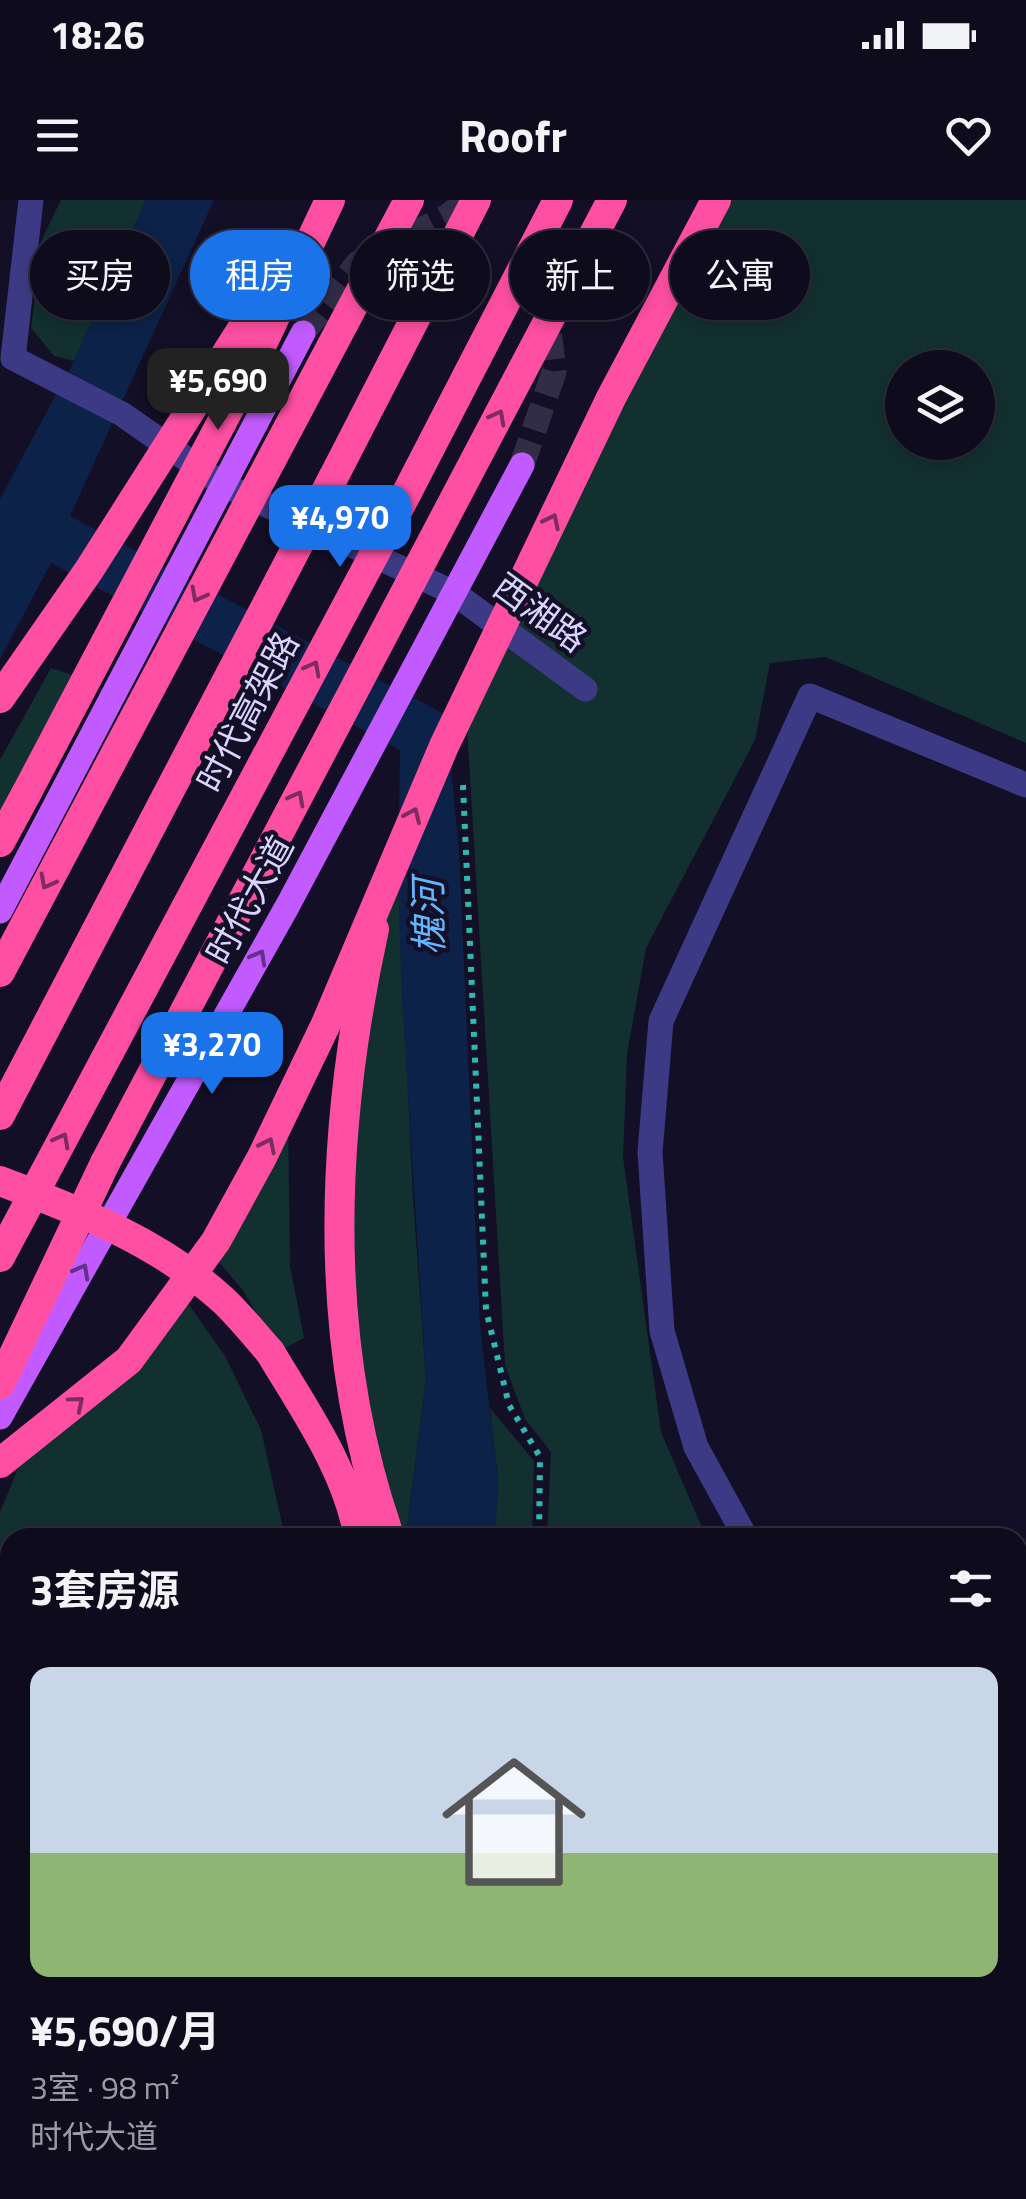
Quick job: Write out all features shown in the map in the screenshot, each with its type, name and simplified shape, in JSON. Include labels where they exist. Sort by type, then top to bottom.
[{"type":"highway","points":[[0,698],[89,570],[327,200]]},
{"type":"highway","points":[[0,842],[254,361],[327,200]]},
{"type":"highway","points":[[0,972],[409,200]]},
{"type":"highway","name":"时代高架路","points":[[0,1115],[476,200]]},
{"type":"highway","name":"时代高架路","points":[[0,1257],[401,504],[558,200]]},
{"type":"highway","points":[[0,1384],[105,1162],[612,200]]},
{"type":"highway","points":[[0,1463],[129,1360],[216,1241],[262,1157],[326,1024],[444,746],[602,416],[716,200]]},
{"type":"highway","points":[[386,878],[364,973],[347,1076],[338,1228],[347,1365],[387,1528]]},
{"type":"highway","points":[[0,1180],[96,1217],[157,1251],[223,1300],[270,1352],[320,1435],[354,1510],[357,1528]]},
{"type":"main road","points":[[0,911],[303,333]]},
{"type":"main road","name":"时代大道","points":[[0,1417],[279,921],[522,465]]},
{"type":"street","name":"西湘路","points":[[31,200],[12,358],[122,414],[222,484],[454,593],[585,690]]},
{"type":"street","points":[[741,1528],[696,1447],[662,1331],[650,1152],[661,1021],[810,696],[1026,785]]},
{"type":"path","points":[[463,784],[486,1310],[509,1406],[540,1457],[540,1528]]},
{"type":"green space","points":[[61,200],[146,200],[133,230],[46,230]]},
{"type":"green space","points":[[728,200],[1026,200],[1026,743],[826,657],[770,663],[755,740],[646,948],[627,1054],[623,1157],[661,1432],[702,1528],[547,1528],[551,1452],[525,1419],[505,1365],[466,709],[670,313],[670,320],[810,320],[810,230],[713,230]]},
{"type":"green space","points":[[32,320],[92,320],[74,361],[54,356],[31,328]]},
{"type":"green space","points":[[51,668],[73,675],[0,817],[0,760]]},
{"type":"green space","points":[[398,882],[426,1379],[407,1528],[403,1528],[390,1496],[362,1397],[344,1182],[387,895]]},
{"type":"green space","points":[[288,1119],[290,1266],[304,1338],[279,1351],[242,1289],[201,1241]]},
{"type":"green space","points":[[187,1302],[225,1356],[261,1430],[283,1528],[0,1528],[0,1512],[20,1464]]},
{"type":"green space","points":[[490,1408],[534,1461],[532,1528],[495,1528],[498,1479]]},
{"type":"water","points":[[146,200],[214,200],[200,230],[190,230],[190,253],[170,297],[170,230],[133,230]]},
{"type":"water","name":"槐河","points":[[92,320],[159,320],[70,516],[446,715],[459,850],[480,1326],[498,1479],[495,1528],[407,1528],[426,1379],[402,999],[398,882],[400,750],[51,563],[0,659],[0,499]]},
{"type":"tunnel","points":[[303,333],[358,263],[448,216],[467,200]]},
{"type":"tunnel","points":[[522,465],[554,372],[548,320]]}]
